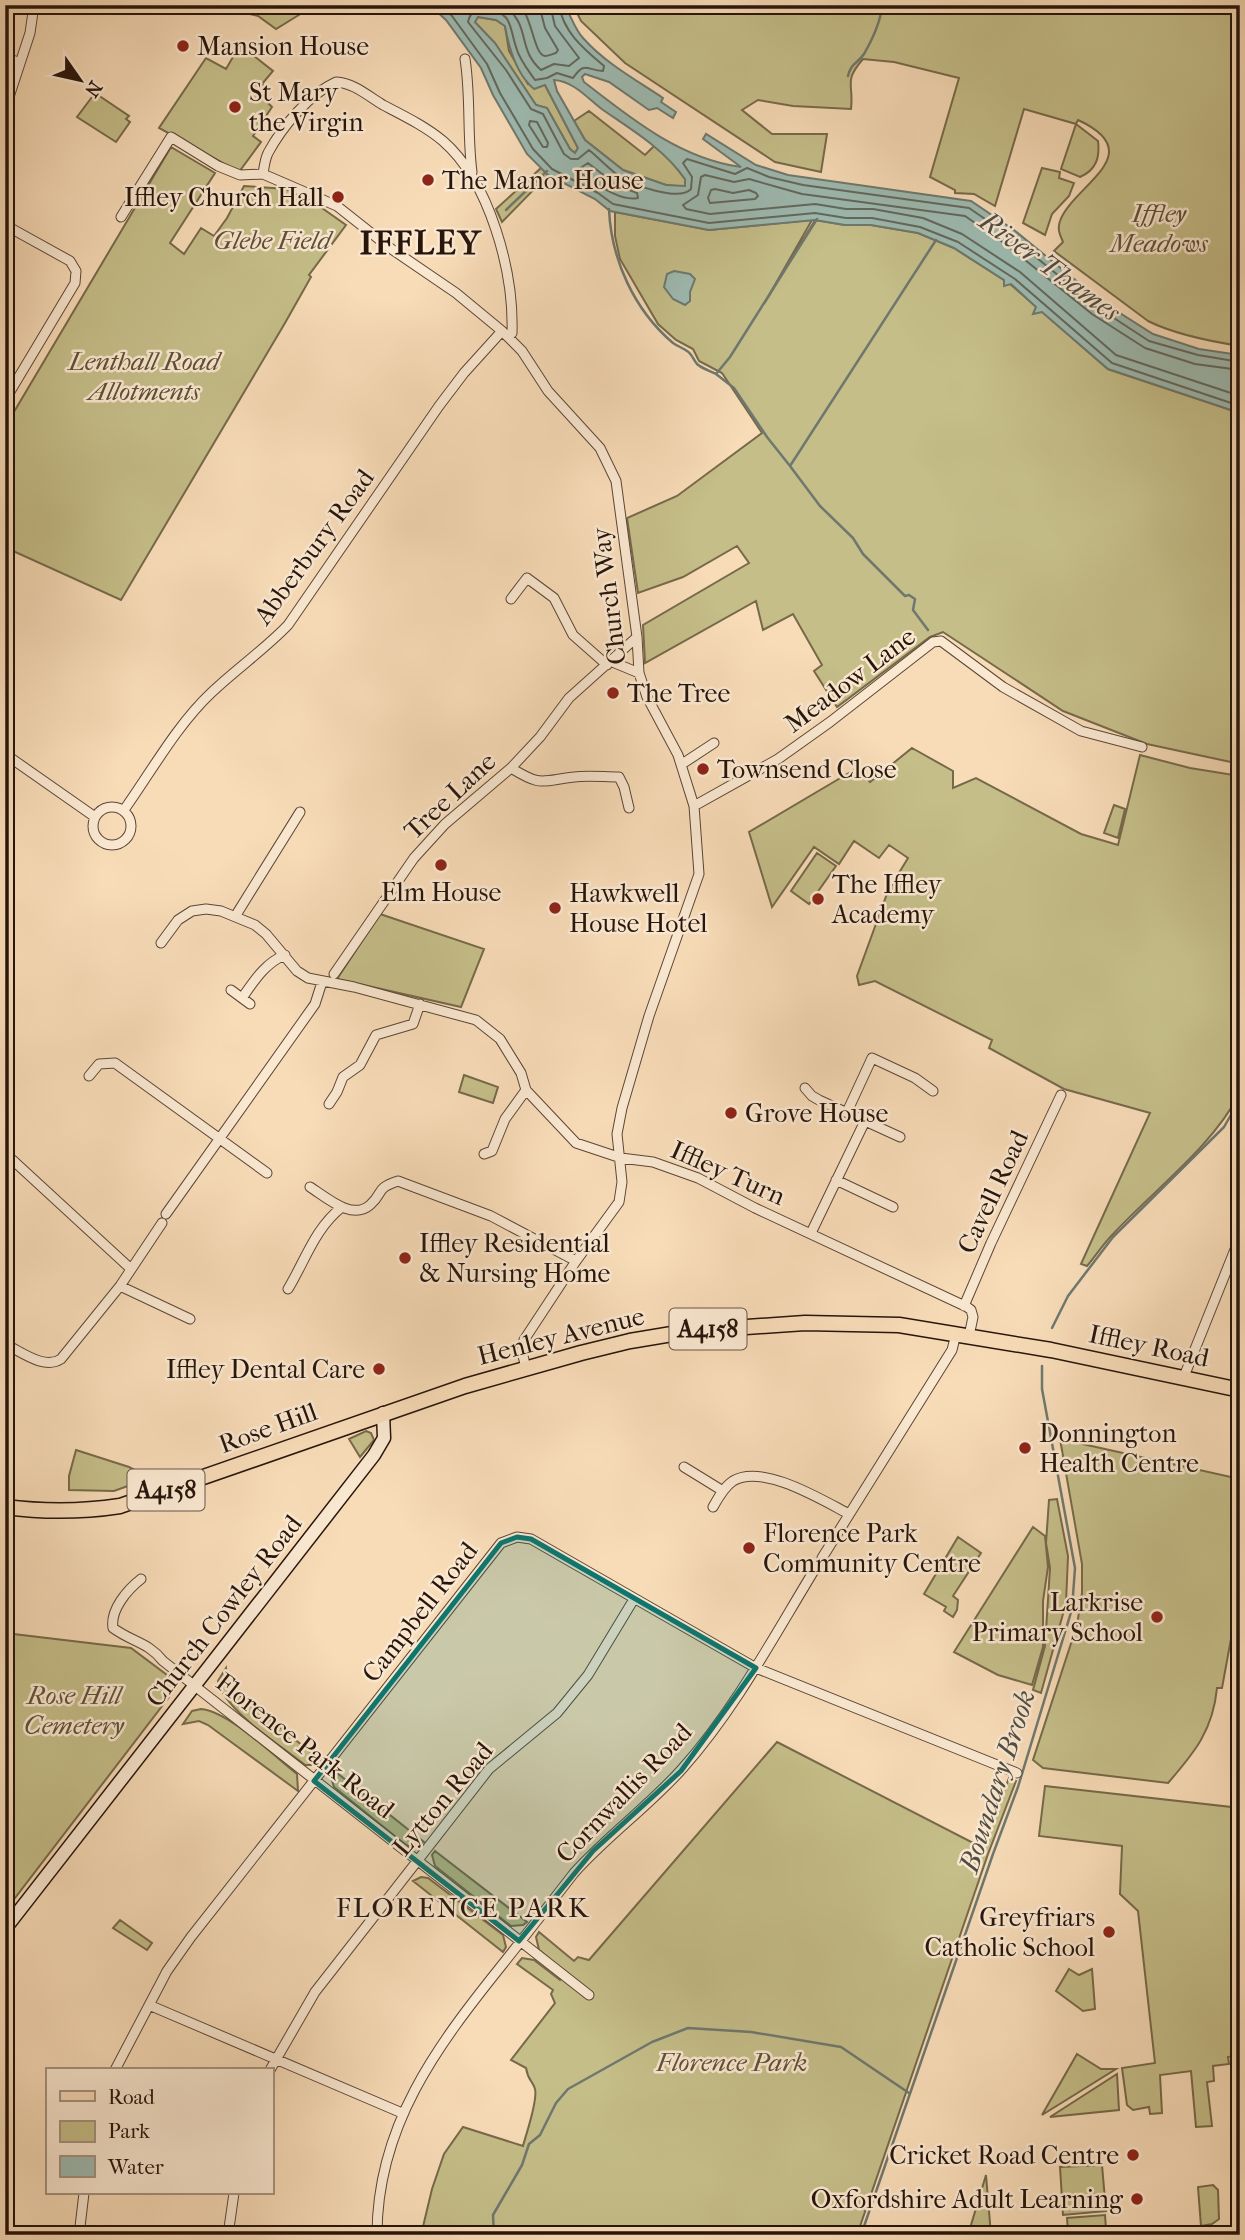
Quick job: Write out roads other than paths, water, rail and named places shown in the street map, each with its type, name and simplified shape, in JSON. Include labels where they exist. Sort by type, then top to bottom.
[{"type":"main road","name":"Henley Avenue","points":[[383,1413],[526,1368],[630,1341],[690,1331],[763,1324],[865,1323],[899,1325],[1047,1349]]},
{"type":"main road","name":"Iffley Road","points":[[1047,1349],[1240,1390]]},
{"type":"main road","name":"Rose Hill","points":[[5,1507],[59,1511],[120,1506],[383,1413]]},
{"type":"main road","name":"Church Cowley Road","points":[[5,1929],[374,1455],[384,1438],[383,1413]]},
{"type":"street","points":[[5,109],[30,33],[34,5]]},
{"type":"street","points":[[5,57],[20,63]]},
{"type":"street","points":[[465,59],[469,83],[468,142],[472,174],[496,231],[505,262],[513,310],[512,333],[505,334]]},
{"type":"street","points":[[263,174],[267,155],[288,124],[311,100],[336,82],[361,90],[421,125],[443,141],[472,174]]},
{"type":"street","name":"Church Way","points":[[121,217],[171,137],[218,166],[240,175],[263,174],[337,206],[390,248],[456,293],[505,334],[522,351],[548,391],[600,448],[616,481],[637,637],[639,673],[648,697],[682,764],[694,806],[699,874],[649,1016],[622,1108],[617,1134],[621,1158]]},
{"type":"street","points":[[5,225],[70,261],[76,271],[75,283],[5,396]]},
{"type":"street","name":"Abberbury Road","points":[[124,810],[192,715],[211,693],[268,646],[288,625],[439,406],[464,373],[505,334]]},
{"type":"street","points":[[511,599],[527,578],[554,598],[573,635],[609,663],[639,673]]},
{"type":"street","name":"Tree Lane","points":[[334,974],[414,858],[445,824],[511,768],[540,737],[569,698],[637,637]]},
{"type":"street","name":"Meadow Lane","points":[[694,806],[778,759],[933,642],[941,641],[1003,687],[1081,731],[1142,747]]},
{"type":"street","points":[[682,764],[714,743]]},
{"type":"street","points":[[5,754],[95,817]]},
{"type":"street","points":[[511,768],[532,781],[553,782],[574,777],[619,778],[629,808]]},
{"type":"street","points":[[118,807],[124,810],[131,820],[131,832],[117,845],[104,844],[93,829],[95,817],[105,808],[118,807]]},
{"type":"street","points":[[236,915],[300,812]]},
{"type":"street","points":[[161,943],[178,920],[192,911],[214,910],[236,915],[266,934],[297,971],[308,978],[476,1020],[491,1030],[510,1051],[526,1090],[505,1119],[492,1151],[484,1154]]},
{"type":"street","points":[[231,990],[246,1001],[264,969],[274,959],[285,955]]},
{"type":"street","points":[[5,1344],[46,1364],[54,1364],[61,1359],[120,1286],[164,1218],[315,1004],[322,982]]},
{"type":"street","points":[[329,1104],[343,1077],[360,1065],[376,1035],[413,1024],[420,1004]]},
{"type":"street","points":[[847,1112],[872,1058],[915,1078],[933,1091]]},
{"type":"street","points":[[89,1076],[99,1064],[115,1063],[267,1173]]},
{"type":"street","points":[[806,1088],[812,1096],[900,1137]]},
{"type":"street","name":"Iffley Turn","points":[[526,1090],[576,1143],[621,1158],[653,1162],[698,1178],[755,1208],[964,1306]]},
{"type":"street","name":"Cavell Road","points":[[964,1306],[1061,1095]]},
{"type":"street","points":[[811,1233],[865,1121]]},
{"type":"street","points":[[5,1153],[131,1269]]},
{"type":"street","points":[[526,1368],[522,1352],[524,1340],[576,1261],[620,1202],[621,1158]]},
{"type":"street","points":[[836,1180],[893,1207]]},
{"type":"street","points":[[310,1188],[342,1207],[355,1211],[369,1206],[383,1186],[398,1181],[491,1216],[576,1261]]},
{"type":"street","points":[[288,1289],[306,1251],[320,1234],[328,1218],[342,1207]]},
{"type":"street","points":[[1183,1379],[1236,1254],[1240,1237]]},
{"type":"street","points":[[120,1286],[191,1321]]},
{"type":"street","points":[[963,1335],[974,1317],[971,1310],[964,1306]]},
{"type":"street","name":"Cornwallis Road","points":[[377,2235],[377,2218],[386,2163],[402,2113],[422,2074],[450,2030],[593,1852],[642,1810],[681,1771],[712,1734],[756,1668],[849,1514],[963,1335]]},
{"type":"street","points":[[684,1467],[723,1491]]},
{"type":"street","points":[[713,1507],[730,1482],[741,1477],[754,1476],[780,1481],[849,1514]]},
{"type":"street","name":"Campbell Road","points":[[116,2068],[167,1971],[191,1937],[501,1543],[517,1536],[531,1539],[756,1668],[1017,1773]]},
{"type":"street","name":"Florence Park Road","points":[[141,1579],[133,1585],[115,1610],[113,1628],[128,1638],[149,1646],[194,1686],[589,1995]]},
{"type":"street","name":"Lytton Road","points":[[271,2068],[314,1992],[489,1769],[557,1713],[588,1675],[634,1599]]},
{"type":"street","points":[[149,2005],[402,2113]]},
{"type":"street","points":[[79,2235],[84,2194]]},
{"type":"street","points":[[228,2235],[234,2194]]},
{"type":"water","name":"River Thames","points":[[416,5],[564,5],[580,34],[592,47],[621,71],[663,98],[661,102],[676,112],[673,118],[657,108],[649,110],[609,82],[585,74],[582,77],[584,82],[637,122],[676,146],[697,155],[741,167],[703,139],[706,134],[756,165],[788,175],[971,201],[1014,230],[1101,301],[1153,334],[1199,349],[1240,355],[1240,413],[1108,369],[1042,312],[1033,314],[1036,307],[1011,284],[1004,286],[1004,280],[954,248],[918,233],[815,220],[709,230],[610,211],[595,199],[548,175],[527,154],[493,95],[481,68],[446,20],[434,9],[419,9]],"holes":[[[478,17],[496,20],[505,26],[518,69],[534,89],[545,85],[578,148],[575,153],[570,149],[547,108],[536,105],[495,43],[475,22]],[[554,80],[575,87],[647,141],[677,168],[685,179],[685,186],[666,185],[623,170],[585,140],[557,91]]]},
{"type":"water","points":[[674,271],[690,274],[695,279],[690,301],[685,305],[673,299],[664,287],[667,274]]},
{"type":"waterway","points":[[848,76],[870,43],[882,5]]},
{"type":"waterway","points":[[506,210],[547,171]]},
{"type":"waterway","points":[[609,209],[614,246],[636,299],[659,330],[673,343],[689,352],[699,365],[716,374]]},
{"type":"waterway","points":[[790,466],[734,388],[716,374],[730,357],[817,219]]},
{"type":"waterway","points":[[928,630],[913,610],[915,599],[909,595],[905,596],[863,554],[853,538],[820,506],[790,466],[936,240]]},
{"type":"waterway","name":"Boundary Brook","points":[[1052,1328],[1068,1296],[1113,1237],[1224,1127],[1240,1099]]},
{"type":"waterway","name":"Boundary Brook","points":[[861,2235],[1018,1787],[1072,1609],[1075,1568],[1042,1389],[1042,1366]]},
{"type":"waterway","points":[[494,2235],[493,2215],[522,2165],[529,2144],[540,2135],[556,2103],[568,2089],[652,2042],[688,2028],[751,2032],[841,2047],[909,2093]]},
{"type":"place","name":"Mansion House","points":[[183,46]]},
{"type":"place","name":"St Mary the Virgin","points":[[235,107]]},
{"type":"place","name":"The Manor House","points":[[428,180]]},
{"type":"place","name":"Iffley Church Hall","points":[[338,197]]},
{"type":"place","name":"The Tree","points":[[613,693]]},
{"type":"place","name":"Townsend Close","points":[[703,769]]},
{"type":"place","name":"Elm House","points":[[441,865]]},
{"type":"place","name":"The Iffley Academy","points":[[818,899]]},
{"type":"place","name":"Hawkwell House Hotel","points":[[555,908]]},
{"type":"place","name":"Grove House","points":[[731,1113]]},
{"type":"place","name":"Iffley Residential & Nursing Home","points":[[405,1258]]},
{"type":"place","name":"Iffley Dental Care","points":[[379,1369]]},
{"type":"place","name":"Donnington Health Centre","points":[[1025,1448]]},
{"type":"place","name":"Florence Park Community Centre","points":[[749,1548]]},
{"type":"place","name":"Larkrise Primary School","points":[[1157,1617]]},
{"type":"place","name":"Greyfriars Catholic School","points":[[1109,1932]]},
{"type":"place","name":"Cricket Road Centre","points":[[1133,2155]]},
{"type":"place","name":"Oxfordshire Adult Learning","points":[[1137,2199]]},
{"type":"district","name":"IFFLEY","points":[[421,243]]},
{"type":"district","name":"FLORENCE PARK","points":[[463,1907]]},
{"type":"park label","name":"Iffley Meadows","points":[[1159,228]]},
{"type":"park label","name":"Glebe Field","points":[[272,240]]},
{"type":"park label","name":"Lenthall Road Allotments","points":[[144,376]]},
{"type":"park label","name":"Rose Hill Cemetery","points":[[74,1710]]},
{"type":"park label","name":"Florence Park","points":[[732,2062]]}]
